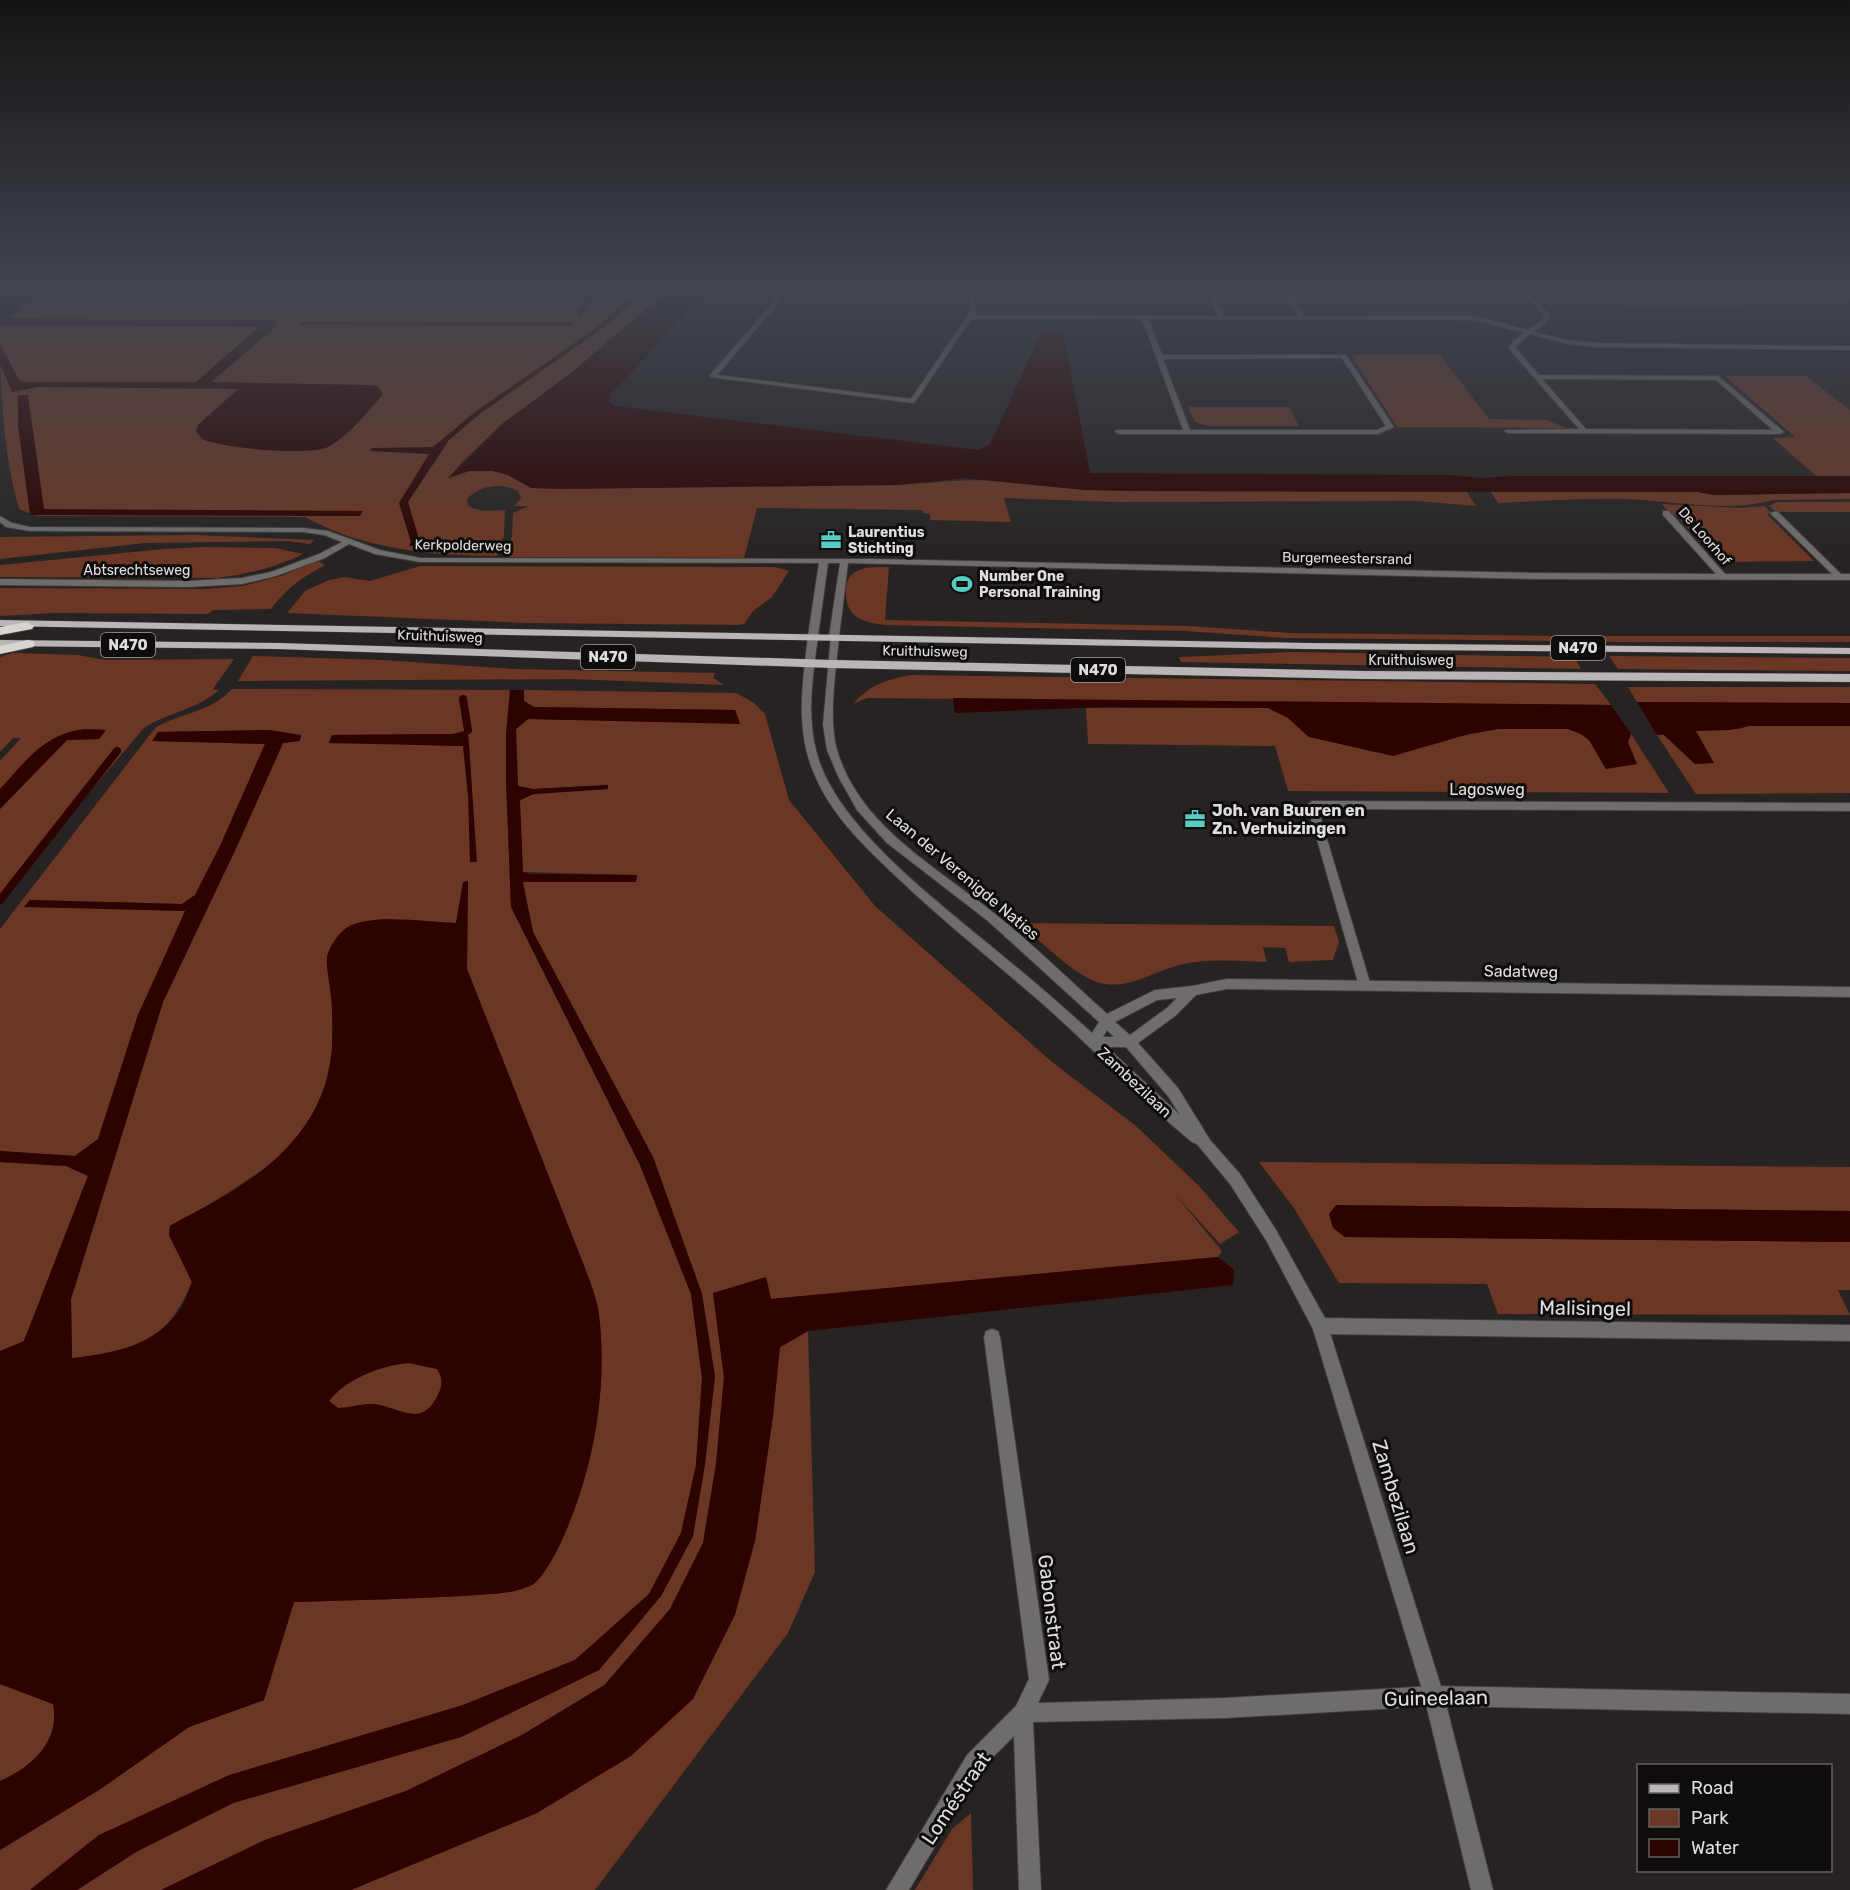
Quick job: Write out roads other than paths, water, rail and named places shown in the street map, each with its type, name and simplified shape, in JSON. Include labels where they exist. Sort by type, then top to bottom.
[{"type":"highway","points":[[0,632],[27,626]]},
{"type":"highway","points":[[0,650],[28,644]]},
{"type":"main road","name":"Kruithuisweg","points":[[0,623],[27,626],[242,627],[1306,646],[1850,651]]},
{"type":"main road","name":"Kruithuisweg","points":[[0,643],[278,646],[832,664],[1363,675],[1850,678]]},
{"type":"street","points":[[738,379],[914,401],[928,379]]},
{"type":"street","points":[[1167,379],[1187,432]]},
{"type":"street","points":[[1119,432],[1378,432],[1390,427],[1359,379]]},
{"type":"street","points":[[1539,379],[1585,432]]},
{"type":"street","points":[[1508,431],[1780,432],[1719,379]]},
{"type":"street","name":"De Loorhof","points":[[1666,513],[1723,577]]},
{"type":"street","points":[[1774,513],[1839,577]]},
{"type":"street","name":"Kerkpolderweg","points":[[0,518],[9,525],[30,529],[276,528],[325,533],[378,552],[420,560],[844,561]]},
{"type":"street","name":"Abtsrechtseweg","points":[[273,574],[338,537]]},
{"type":"street","name":"Abtsrechtseweg","points":[[0,582],[225,583],[273,574],[322,556],[349,541]]},
{"type":"street","points":[[824,561],[810,663],[807,726],[810,749],[831,799],[848,823],[944,914],[1093,1042],[1129,1042],[1171,1012],[1192,991]]},
{"type":"street","points":[[834,637],[844,561]]},
{"type":"street","name":"Burgemeestersrand","points":[[844,561],[1535,576],[1850,577]]},
{"type":"street","name":"Laan der Verenigde Naties","points":[[834,637],[828,725],[832,750],[843,776],[861,807],[891,840],[992,918],[1129,1042]]},
{"type":"street","name":"Lagosweg","points":[[1365,986],[1312,805],[1850,807]]},
{"type":"street","name":"Sadatweg","points":[[1107,1020],[1155,995],[1227,984],[1850,992]]},
{"type":"street","points":[[1093,1042],[1107,1020]]},
{"type":"street","name":"Zambezilaan","points":[[1093,1042],[1157,1106],[1205,1144]]},
{"type":"street","name":"Zambezilaan","points":[[1129,1042],[1173,1092],[1205,1144],[1235,1179],[1271,1235],[1320,1326],[1434,1696],[1482,1890]]},
{"type":"street","name":"Malisingel","points":[[1320,1326],[1850,1333]]},
{"type":"street","name":"Gabonstraat","points":[[992,1337],[1039,1680],[1023,1713],[1030,1890]]},
{"type":"street","name":"Guineelaan","points":[[1023,1713],[1225,1708],[1434,1696],[1850,1704]]},
{"type":"street","name":"Loméstraat","points":[[897,1890],[974,1762],[1023,1713]]},
{"type":"water","points":[[7,379],[19,379],[25,382],[196,382],[199,379],[214,379],[211,382],[366,385],[378,386],[383,394],[352,429],[330,446],[306,451],[287,451],[228,445],[202,439],[196,431],[198,425],[238,389],[38,387],[12,392]]},
{"type":"water","points":[[522,379],[530,379],[481,413],[449,440],[408,502],[421,545],[409,546],[411,542],[399,503],[429,454],[370,451],[372,448],[433,447],[475,412]]},
{"type":"water","points":[[563,379],[625,379],[610,395],[609,403],[615,406],[979,450],[990,444],[1020,379],[1072,379],[1090,473],[1449,475],[1482,478],[1510,476],[1850,476],[1850,493],[1714,495],[1698,492],[1129,491],[1084,490],[964,478],[900,485],[562,489],[531,488],[508,475],[493,471],[469,471],[448,478],[502,424]]},
{"type":"water","points":[[18,395],[28,395],[44,509],[363,511],[360,516],[30,515],[18,425]]},
{"type":"water","points":[[510,690],[524,690],[524,701],[534,707],[735,710],[740,724],[528,719],[516,729],[518,786],[533,789],[608,785],[608,789],[534,794],[520,800],[523,872],[529,874],[637,875],[636,882],[523,882],[533,932],[653,1157],[702,1294],[715,1377],[705,1465],[693,1536],[661,1596],[599,1670],[461,1737],[233,1803],[136,1852],[77,1890],[30,1890],[99,1835],[229,1775],[463,1705],[575,1660],[649,1594],[681,1533],[696,1465],[702,1378],[691,1294],[640,1165],[511,907],[506,779],[506,735]]},
{"type":"water","points":[[953,698],[1611,705],[1631,734],[1628,742],[1637,764],[1606,769],[1589,740],[1568,729],[1498,729],[1469,734],[1393,756],[1309,737],[1288,718],[1268,708],[1105,707],[955,713]]},
{"type":"water","points":[[1637,702],[1850,703],[1850,726],[1749,726],[1730,730],[1696,731],[1714,763],[1695,764],[1664,735],[1657,735]]},
{"type":"water","points":[[85,729],[106,730],[99,739],[67,740],[0,809],[0,789],[37,750],[58,736]]},
{"type":"water","points":[[268,730],[301,735],[300,741],[283,743],[163,1002],[71,1299],[72,1358],[117,1351],[131,1346],[157,1333],[169,1323],[185,1301],[192,1282],[169,1235],[170,1226],[225,1196],[266,1167],[291,1143],[311,1116],[324,1088],[331,1058],[332,1013],[327,957],[338,936],[348,927],[370,920],[400,919],[456,923],[463,882],[468,881],[467,969],[593,1289],[599,1315],[601,1344],[599,1402],[595,1431],[582,1488],[572,1516],[552,1560],[530,1586],[514,1591],[489,1594],[294,1602],[264,1700],[189,1727],[99,1790],[0,1850],[0,1781],[33,1761],[48,1741],[54,1717],[53,1704],[0,1684],[0,1351],[24,1341],[88,1176],[66,1166],[0,1162],[0,1151],[75,1156],[98,1139],[138,1015],[185,911],[24,907],[30,900],[182,904],[195,895],[220,846],[265,744],[152,741],[158,732]],"holes":[[[409,1363],[437,1369],[442,1382],[441,1388],[431,1406],[424,1412],[408,1413],[371,1404],[338,1408],[329,1401],[344,1386],[376,1370]]]},
{"type":"water","points":[[468,730],[477,862],[470,862],[468,794],[463,746],[329,743],[332,735],[453,734]]},
{"type":"water","points":[[1336,1205],[1850,1211],[1850,1242],[1345,1237],[1333,1228],[1329,1214]]},
{"type":"water","points":[[1218,1257],[1234,1270],[1233,1285],[808,1331],[780,1347],[773,1416],[755,1541],[735,1615],[693,1699],[631,1756],[537,1813],[351,1890],[161,1890],[265,1840],[406,1791],[522,1735],[605,1685],[670,1609],[703,1543],[716,1464],[724,1377],[713,1293],[766,1277],[771,1299]]},
{"type":"waterway","points":[[463,699],[468,730]]},
{"type":"waterway","points":[[0,900],[117,751]]},
{"type":"place","name":"Laurentius Stichting","points":[[831,540]]},
{"type":"place","name":"Number One Personal Training","points":[[962,584]]},
{"type":"place","name":"Joh. van Buuren en Zn. Verhuizingen","points":[[1195,819]]}]
